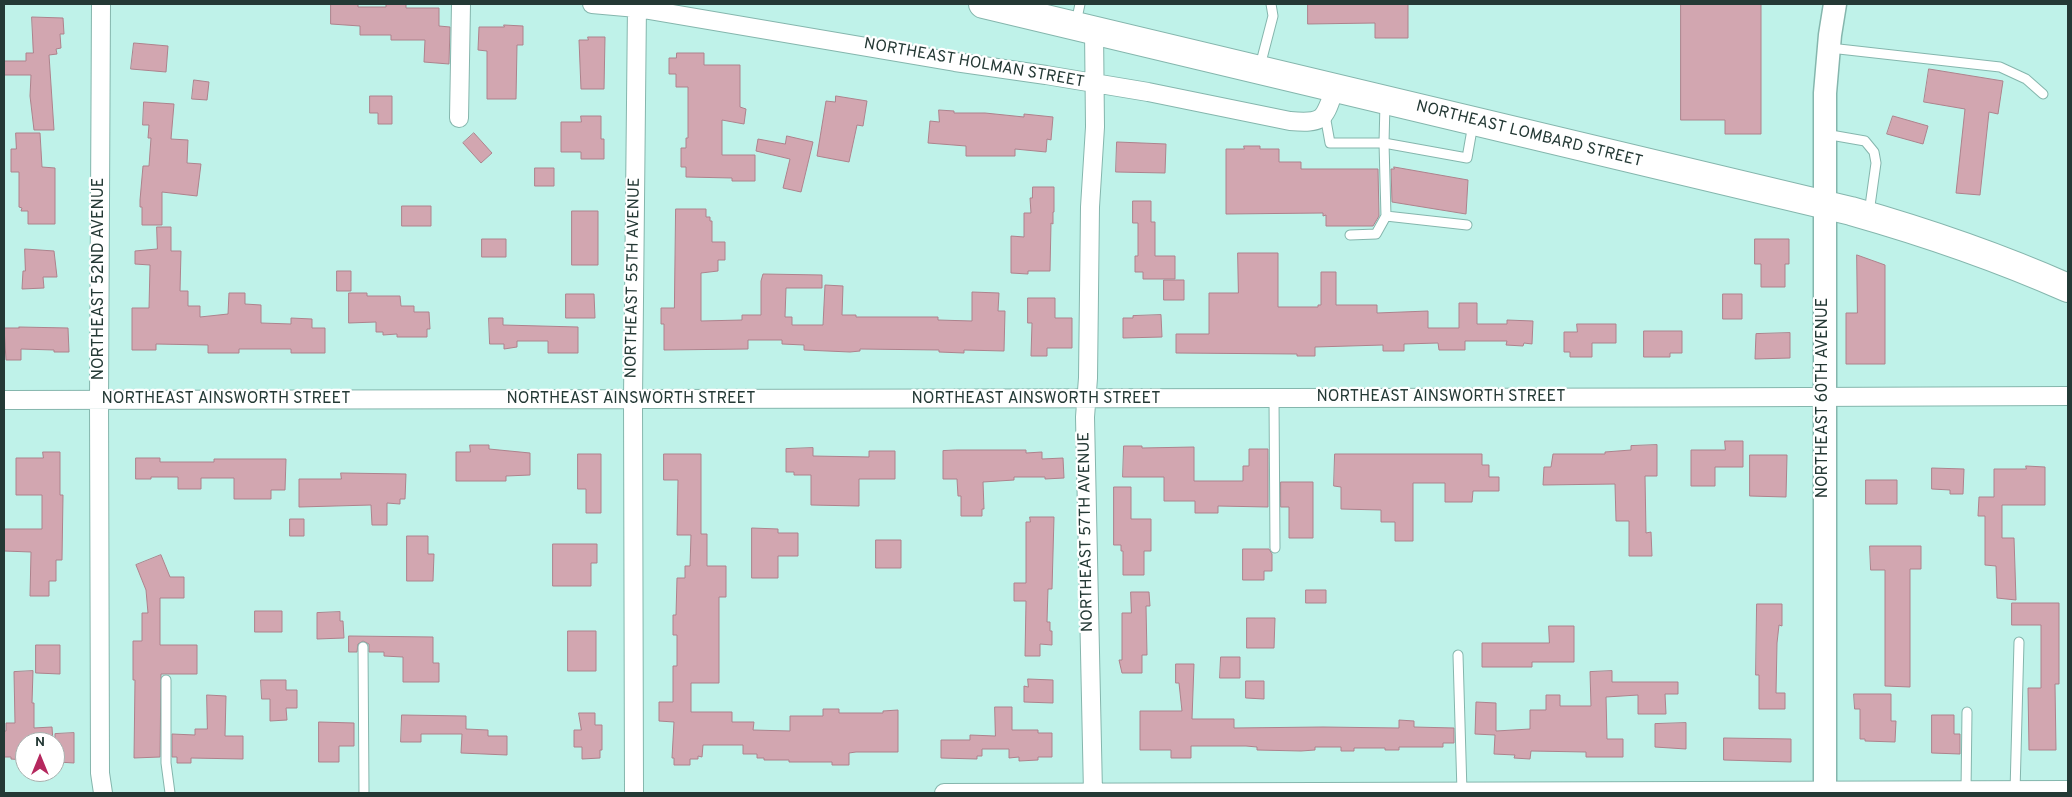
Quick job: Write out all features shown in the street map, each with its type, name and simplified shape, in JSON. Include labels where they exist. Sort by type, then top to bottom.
[{"type":"main road","name":"NORTHEAST LOMBARD STREET","points":[[983,4],[1083,20],[1335,88],[1868,216],[1980,252],[2068,288]]},
{"type":"street","name":"NORTHEAST 52ND AVENUE","points":[[101,4],[99,400],[100,763],[103,793]]},
{"type":"street","points":[[459,118],[460,4]]},
{"type":"street","name":"NORTHEAST HOLMAN STREET","points":[[592,4],[637,6],[955,62],[1046,74],[1093,84],[1148,92],[1290,121],[1305,122],[1317,120],[1325,115]]},
{"type":"street","name":"NORTHEAST 60TH AVENUE","points":[[1825,792],[1825,93],[1828,48],[1835,4]]},
{"type":"street","name":"NORTHEAST 55TH AVENUE","points":[[634,793],[633,399],[637,6]]},
{"type":"street","name":"NORTHEAST 57TH AVENUE","points":[[1083,20],[1093,84],[1095,127],[1090,207],[1085,471],[1093,793]]},
{"type":"street","points":[[1325,115],[1335,88]]},
{"type":"street","name":"NORTHEAST AINSWORTH STREET","points":[[4,400],[1086,400],[2068,396]]},
{"type":"street","points":[[944,793],[2067,791]]},
{"type":"lane","points":[[1259,69],[1273,16],[1271,4]]},
{"type":"lane","points":[[1828,48],[2000,67],[2026,79],[2043,94]]},
{"type":"lane","points":[[1350,235],[1376,234],[1386,216],[1384,143],[1386,100]]},
{"type":"lane","points":[[1325,115],[1330,143],[1384,143],[1467,158],[1474,122]]},
{"type":"lane","points":[[1825,134],[1865,141],[1874,152],[1876,163],[1868,216]]},
{"type":"lane","points":[[1386,216],[1467,225]]},
{"type":"lane","points":[[1274,398],[1275,548]]},
{"type":"lane","points":[[2015,791],[2019,642]]},
{"type":"lane","points":[[363,647],[364,793]]},
{"type":"lane","points":[[1458,655],[1462,792]]},
{"type":"lane","points":[[166,680],[166,763],[170,793]]},
{"type":"lane","points":[[1967,712],[1975,792]]},
{"type":"building","points":[[331,4],[358,4],[358,7],[386,7],[386,4],[406,4],[406,8],[439,8],[439,26],[450,27],[449,64],[424,62],[425,40],[391,40],[391,35],[360,35],[360,26],[331,24]]},
{"type":"building","points":[[1308,4],[1408,4],[1408,38],[1375,38],[1375,23],[1308,24]]},
{"type":"building","points":[[1681,4],[1761,4],[1761,134],[1725,134],[1725,120],[1681,120]]},
{"type":"building","points":[[32,17],[63,18],[64,34],[60,34],[61,48],[56,49],[57,54],[49,55],[54,130],[34,130],[30,96],[31,75],[4,75],[4,61],[26,61],[26,53],[33,53]]},
{"type":"building","points":[[504,25],[523,26],[523,45],[517,45],[516,99],[487,99],[487,51],[478,50],[479,27],[504,27]]},
{"type":"building","points":[[588,37],[605,37],[604,89],[581,89],[579,40],[588,40]]},
{"type":"building","points":[[134,43],[168,46],[166,72],[131,69]]},
{"type":"building","points":[[677,53],[704,53],[704,65],[740,65],[740,107],[746,109],[744,124],[722,120],[722,155],[755,155],[755,181],[732,181],[732,178],[686,177],[686,167],[681,167],[681,148],[686,148],[686,138],[688,138],[688,87],[676,87],[676,74],[669,74],[669,58],[676,58]]},
{"type":"building","points":[[1929,69],[2003,81],[1998,114],[1989,112],[1980,195],[1956,193],[1965,109],[1924,102]]},
{"type":"building","points":[[194,80],[209,82],[207,100],[192,99]]},
{"type":"building","points":[[370,96],[392,96],[392,124],[378,124],[378,113],[370,113]]},
{"type":"building","points":[[836,96],[867,101],[863,126],[857,125],[849,162],[817,156],[826,101],[835,102]]},
{"type":"building","points":[[144,102],[174,104],[171,139],[188,140],[187,163],[201,164],[197,196],[162,192],[162,225],[142,225],[140,200],[143,166],[149,166],[151,138],[148,138],[149,125],[143,125]]},
{"type":"building","points":[[939,110],[954,111],[954,113],[985,113],[1024,117],[1024,114],[1053,117],[1051,140],[1047,139],[1046,152],[1015,149],[1015,156],[966,156],[966,146],[928,143],[930,121],[939,122]]},
{"type":"building","points":[[581,116],[601,116],[601,139],[604,139],[604,159],[581,159],[581,152],[561,152],[561,122],[581,122]]},
{"type":"building","points":[[1893,116],[1928,126],[1923,144],[1887,134]]},
{"type":"building","points":[[16,133],[40,133],[42,167],[55,168],[55,224],[28,224],[28,211],[21,211],[22,208],[19,207],[19,172],[11,172],[11,149],[16,149]]},
{"type":"building","points":[[474,133],[492,153],[481,163],[463,143]]},
{"type":"building","points":[[787,136],[813,142],[801,192],[783,188],[790,159],[756,151],[758,139],[785,144]]},
{"type":"building","points":[[1117,142],[1166,144],[1165,173],[1116,172]]},
{"type":"building","points":[[1244,146],[1260,146],[1260,149],[1279,149],[1279,162],[1301,162],[1301,169],[1378,169],[1379,216],[1373,226],[1326,226],[1326,215],[1323,216],[1323,213],[1226,214],[1226,149],[1244,149]]},
{"type":"building","points":[[1394,167],[1468,180],[1466,214],[1392,202],[1391,169],[1394,169]]},
{"type":"building","points":[[535,168],[554,168],[554,186],[535,186]]},
{"type":"building","points":[[1033,187],[1054,187],[1050,271],[1028,271],[1028,274],[1011,273],[1011,236],[1024,237],[1024,213],[1031,213],[1030,198],[1032,198]]},
{"type":"building","points":[[1133,201],[1151,201],[1151,222],[1155,222],[1155,256],[1175,256],[1175,279],[1143,279],[1143,272],[1135,272],[1135,256],[1138,256],[1138,223],[1133,223]]},
{"type":"building","points":[[402,206],[431,206],[431,226],[402,226]]},
{"type":"building","points":[[676,209],[706,209],[706,217],[710,217],[710,221],[712,221],[712,242],[725,242],[725,260],[718,260],[718,271],[701,273],[701,321],[742,320],[742,315],[761,315],[761,281],[763,274],[822,275],[822,288],[786,288],[785,317],[792,317],[792,325],[823,325],[825,285],[843,286],[842,315],[856,315],[856,317],[938,317],[938,320],[972,321],[972,292],[999,293],[998,311],[1005,311],[1004,351],[964,350],[964,353],[939,352],[939,350],[860,349],[860,351],[850,352],[804,350],[804,345],[782,344],[782,340],[748,340],[748,349],[664,350],[664,324],[661,324],[661,308],[674,308]]},
{"type":"building","points":[[572,211],[598,211],[598,265],[572,265]]},
{"type":"building","points":[[157,227],[171,227],[171,251],[181,251],[180,291],[188,291],[188,306],[200,306],[200,317],[228,314],[229,293],[245,293],[245,304],[261,305],[261,323],[291,324],[291,318],[312,319],[312,328],[325,328],[325,353],[291,353],[291,349],[239,349],[239,353],[208,353],[208,345],[156,344],[156,350],[132,350],[132,308],[149,308],[150,265],[135,264],[135,251],[157,249]]},
{"type":"building","points":[[482,239],[506,239],[506,257],[482,257]]},
{"type":"building","points":[[1755,239],[1789,239],[1789,264],[1785,264],[1785,287],[1761,287],[1761,264],[1755,264]]},
{"type":"building","points":[[25,249],[54,251],[57,277],[43,277],[44,288],[22,289],[23,271],[25,271]]},
{"type":"building","points":[[1238,253],[1278,253],[1278,307],[1318,307],[1318,305],[1321,305],[1321,272],[1336,272],[1336,305],[1377,305],[1377,313],[1428,311],[1428,328],[1459,328],[1459,303],[1477,303],[1477,324],[1507,324],[1507,320],[1533,321],[1532,344],[1524,343],[1523,346],[1506,345],[1507,341],[1465,341],[1465,350],[1439,350],[1438,343],[1404,344],[1404,351],[1383,351],[1383,345],[1315,347],[1315,356],[1297,356],[1297,354],[1176,353],[1176,334],[1209,334],[1209,293],[1238,293]]},
{"type":"building","points":[[1857,255],[1885,265],[1885,364],[1846,364],[1846,313],[1857,313]]},
{"type":"building","points":[[337,271],[351,271],[351,291],[337,291]]},
{"type":"building","points":[[1164,280],[1184,280],[1184,300],[1164,300]]},
{"type":"building","points":[[349,293],[367,293],[367,296],[400,296],[401,306],[414,306],[414,312],[429,312],[430,329],[427,329],[427,337],[397,337],[397,334],[383,335],[383,332],[376,332],[376,322],[349,323]]},
{"type":"building","points":[[566,294],[594,294],[595,318],[566,318]]},
{"type":"building","points":[[1723,294],[1742,294],[1742,319],[1723,319]]},
{"type":"building","points":[[1028,298],[1055,298],[1055,318],[1072,318],[1072,348],[1047,348],[1047,356],[1031,356],[1032,323],[1028,323]]},
{"type":"building","points":[[1161,315],[1162,337],[1123,338],[1123,318]]},
{"type":"building","points":[[489,318],[503,318],[503,325],[578,327],[578,353],[548,353],[548,341],[517,341],[517,347],[504,349],[504,344],[490,344]]},
{"type":"building","points":[[1577,324],[1616,324],[1616,343],[1592,343],[1592,357],[1570,357],[1570,352],[1564,352],[1564,332],[1577,332]]},
{"type":"building","points":[[4,328],[68,328],[69,352],[21,349],[21,360],[6,360]]},
{"type":"building","points":[[1644,331],[1682,331],[1682,353],[1670,353],[1670,357],[1644,357]]},
{"type":"building","points":[[1790,333],[1790,358],[1755,359],[1756,334]]},
{"type":"building","points":[[1725,441],[1743,441],[1743,467],[1715,467],[1715,486],[1691,486],[1691,450],[1725,450]]},
{"type":"building","points":[[470,445],[489,445],[489,449],[530,453],[530,475],[506,476],[506,481],[456,481],[456,452],[470,452]]},
{"type":"building","points":[[1657,445],[1657,476],[1645,476],[1646,533],[1651,532],[1652,556],[1629,556],[1629,521],[1616,521],[1615,484],[1543,485],[1544,467],[1551,467],[1553,454],[1605,454],[1605,452],[1631,450],[1631,446]]},
{"type":"building","points":[[1124,446],[1142,446],[1142,448],[1194,447],[1194,481],[1243,481],[1243,466],[1249,466],[1249,449],[1268,449],[1268,507],[1218,506],[1218,513],[1195,513],[1195,501],[1164,501],[1164,477],[1123,477]]},
{"type":"building","points":[[813,448],[813,456],[869,457],[869,451],[895,451],[895,479],[859,479],[859,506],[811,505],[811,475],[794,475],[794,472],[786,472],[786,449]]},
{"type":"building","points":[[1026,450],[1026,453],[1042,452],[1042,459],[1063,458],[1064,478],[1014,477],[1014,480],[983,482],[984,509],[982,509],[982,516],[961,516],[961,496],[958,496],[957,479],[943,479],[943,451]]},
{"type":"building","points":[[43,452],[60,452],[60,495],[63,495],[62,560],[56,560],[56,581],[49,581],[49,596],[30,596],[31,552],[4,551],[4,529],[42,529],[42,495],[16,495],[16,458],[43,458]]},
{"type":"building","points":[[578,454],[601,454],[601,513],[586,513],[586,489],[578,489]]},
{"type":"building","points":[[664,454],[701,454],[701,534],[707,534],[707,566],[726,566],[726,597],[719,597],[719,683],[691,683],[691,712],[732,712],[732,722],[754,722],[753,730],[790,731],[790,716],[823,716],[823,709],[839,709],[839,713],[883,713],[883,711],[898,710],[898,752],[849,753],[849,765],[832,765],[832,762],[764,760],[764,758],[757,758],[757,754],[743,754],[743,745],[703,745],[702,757],[698,756],[698,759],[690,759],[690,765],[674,765],[674,758],[672,758],[674,722],[659,721],[659,702],[673,702],[673,666],[677,666],[677,635],[673,635],[673,615],[676,615],[677,578],[685,578],[685,566],[690,566],[691,535],[677,535],[678,480],[664,480]]},
{"type":"building","points":[[1335,454],[1482,454],[1482,465],[1489,465],[1489,477],[1499,477],[1499,491],[1473,491],[1472,502],[1445,502],[1445,483],[1413,483],[1413,541],[1395,541],[1395,522],[1381,522],[1381,510],[1341,509],[1341,487],[1334,486]]},
{"type":"building","points":[[1750,455],[1787,455],[1786,497],[1750,496]]},
{"type":"building","points":[[136,458],[160,458],[160,462],[214,462],[214,459],[286,459],[285,490],[271,490],[271,499],[234,499],[234,478],[201,478],[201,489],[178,489],[178,477],[136,479]]},
{"type":"building","points":[[2026,466],[2045,467],[2045,505],[2002,505],[2002,538],[2014,538],[2016,600],[1997,598],[1996,566],[1985,565],[1985,516],[1978,516],[1979,497],[1994,497],[1994,469],[2026,469]]},
{"type":"building","points":[[1932,468],[1964,469],[1963,494],[1950,494],[1950,490],[1932,489]]},
{"type":"building","points":[[341,473],[406,474],[405,499],[400,499],[400,504],[387,503],[387,525],[372,525],[371,505],[299,507],[299,479],[341,479]]},
{"type":"building","points":[[1866,480],[1897,480],[1897,504],[1866,504]]},
{"type":"building","points":[[1281,482],[1313,482],[1313,538],[1289,538],[1289,507],[1281,507]]},
{"type":"building","points":[[1114,487],[1131,487],[1131,519],[1151,519],[1151,551],[1144,551],[1144,575],[1123,575],[1123,551],[1121,551],[1121,545],[1114,545]]},
{"type":"building","points":[[1030,517],[1054,517],[1052,589],[1048,589],[1047,622],[1050,622],[1050,631],[1052,631],[1052,645],[1040,644],[1040,656],[1025,656],[1026,601],[1014,601],[1014,583],[1026,583],[1026,522],[1030,522]]},
{"type":"building","points":[[290,519],[304,519],[304,536],[290,536]]},
{"type":"building","points":[[752,528],[778,529],[778,533],[798,533],[798,556],[778,556],[778,578],[752,578]]},
{"type":"building","points":[[407,536],[428,536],[428,554],[434,554],[433,581],[407,581]]},
{"type":"building","points":[[876,540],[901,540],[901,568],[876,568]]},
{"type":"building","points":[[553,544],[597,544],[597,563],[591,563],[591,586],[553,586]]},
{"type":"building","points":[[1870,546],[1921,546],[1921,569],[1910,569],[1910,687],[1885,686],[1885,570],[1871,570]]},
{"type":"building","points":[[1243,549],[1269,549],[1272,554],[1272,571],[1264,571],[1264,580],[1243,580]]},
{"type":"building","points":[[161,555],[170,577],[184,577],[184,598],[160,598],[160,645],[197,645],[197,674],[161,674],[160,757],[134,758],[135,680],[133,680],[133,641],[142,641],[142,613],[148,613],[146,590],[136,565]]},
{"type":"building","points":[[1306,590],[1326,590],[1326,603],[1306,603]]},
{"type":"building","points":[[1131,592],[1149,592],[1150,606],[1146,606],[1147,655],[1142,655],[1142,673],[1122,673],[1119,660],[1122,660],[1122,613],[1131,613]]},
{"type":"building","points":[[2012,603],[2059,603],[2059,684],[2055,684],[2056,750],[2029,750],[2028,688],[2041,688],[2041,625],[2012,625]]},
{"type":"building","points":[[1757,604],[1782,604],[1782,626],[1779,625],[1777,643],[1776,693],[1785,693],[1785,709],[1759,709],[1759,675],[1756,675]]},
{"type":"building","points":[[255,611],[282,611],[282,632],[255,632]]},
{"type":"building","points":[[340,612],[340,621],[343,621],[344,638],[317,639],[317,613]]},
{"type":"building","points":[[1247,618],[1275,618],[1274,648],[1247,648]]},
{"type":"building","points":[[1549,626],[1574,626],[1574,662],[1532,662],[1532,667],[1482,667],[1482,643],[1549,643]]},
{"type":"building","points":[[568,631],[596,631],[596,671],[568,671]]},
{"type":"building","points":[[349,636],[433,637],[433,663],[439,663],[439,682],[403,682],[403,657],[384,656],[384,652],[369,652],[369,644],[363,641],[358,644],[357,652],[349,652]]},
{"type":"building","points":[[36,645],[60,645],[60,674],[36,673]]},
{"type":"building","points":[[1221,657],[1240,657],[1240,678],[1220,678]]},
{"type":"building","points":[[1176,664],[1194,664],[1192,719],[1234,719],[1234,728],[1399,728],[1399,720],[1414,721],[1414,727],[1454,728],[1454,743],[1443,743],[1443,747],[1399,747],[1399,750],[1354,748],[1354,751],[1341,751],[1341,747],[1315,747],[1315,750],[1301,751],[1257,750],[1257,747],[1246,746],[1191,746],[1191,758],[1171,758],[1171,750],[1140,750],[1140,711],[1182,711],[1179,683],[1176,683]]},
{"type":"building","points":[[33,671],[32,703],[34,703],[34,728],[52,727],[52,732],[15,732],[15,759],[4,757],[4,731],[6,731],[6,723],[15,723],[14,672]]},
{"type":"building","points":[[1612,671],[1612,682],[1678,682],[1678,694],[1665,694],[1666,714],[1638,714],[1638,695],[1606,697],[1607,739],[1623,739],[1623,757],[1586,757],[1586,752],[1531,751],[1530,759],[1514,758],[1515,755],[1494,754],[1495,735],[1475,734],[1476,702],[1496,703],[1496,731],[1530,729],[1530,710],[1546,710],[1546,695],[1560,695],[1560,706],[1591,706],[1590,672]]},
{"type":"building","points":[[1028,679],[1053,680],[1053,703],[1024,702],[1024,686],[1028,687]]},
{"type":"building","points":[[261,680],[286,680],[286,690],[297,690],[297,708],[286,708],[287,720],[270,721],[270,699],[262,699]]},
{"type":"building","points":[[1246,681],[1264,681],[1264,699],[1246,698]]},
{"type":"building","points":[[1854,694],[1891,694],[1891,721],[1896,721],[1895,742],[1865,741],[1865,739],[1860,739],[1860,709],[1855,709]]},
{"type":"building","points":[[207,695],[226,696],[225,736],[243,736],[243,759],[191,758],[191,763],[177,763],[177,757],[172,757],[172,734],[195,735],[195,729],[207,729]]},
{"type":"building","points":[[995,707],[1012,707],[1012,730],[1038,730],[1038,733],[1052,733],[1052,757],[1038,757],[1038,760],[1019,761],[1019,757],[1009,758],[1009,749],[982,749],[982,756],[977,756],[977,759],[941,758],[941,740],[970,740],[970,735],[995,736]]},
{"type":"building","points":[[579,713],[595,713],[595,725],[602,725],[602,750],[600,750],[600,758],[582,759],[582,747],[574,747],[574,730],[581,730]]},
{"type":"building","points":[[402,715],[466,716],[466,729],[488,730],[488,736],[507,736],[507,755],[461,753],[462,734],[421,734],[421,742],[401,742]]},
{"type":"building","points":[[1932,715],[1954,715],[1954,734],[1960,734],[1960,754],[1932,753]]},
{"type":"building","points":[[319,722],[354,723],[354,746],[339,746],[339,762],[319,762]]},
{"type":"building","points":[[1686,723],[1686,749],[1655,747],[1655,724]]},
{"type":"building","points":[[65,733],[74,733],[74,763],[65,762]]},
{"type":"building","points":[[1724,738],[1791,739],[1791,762],[1724,760]]}]
